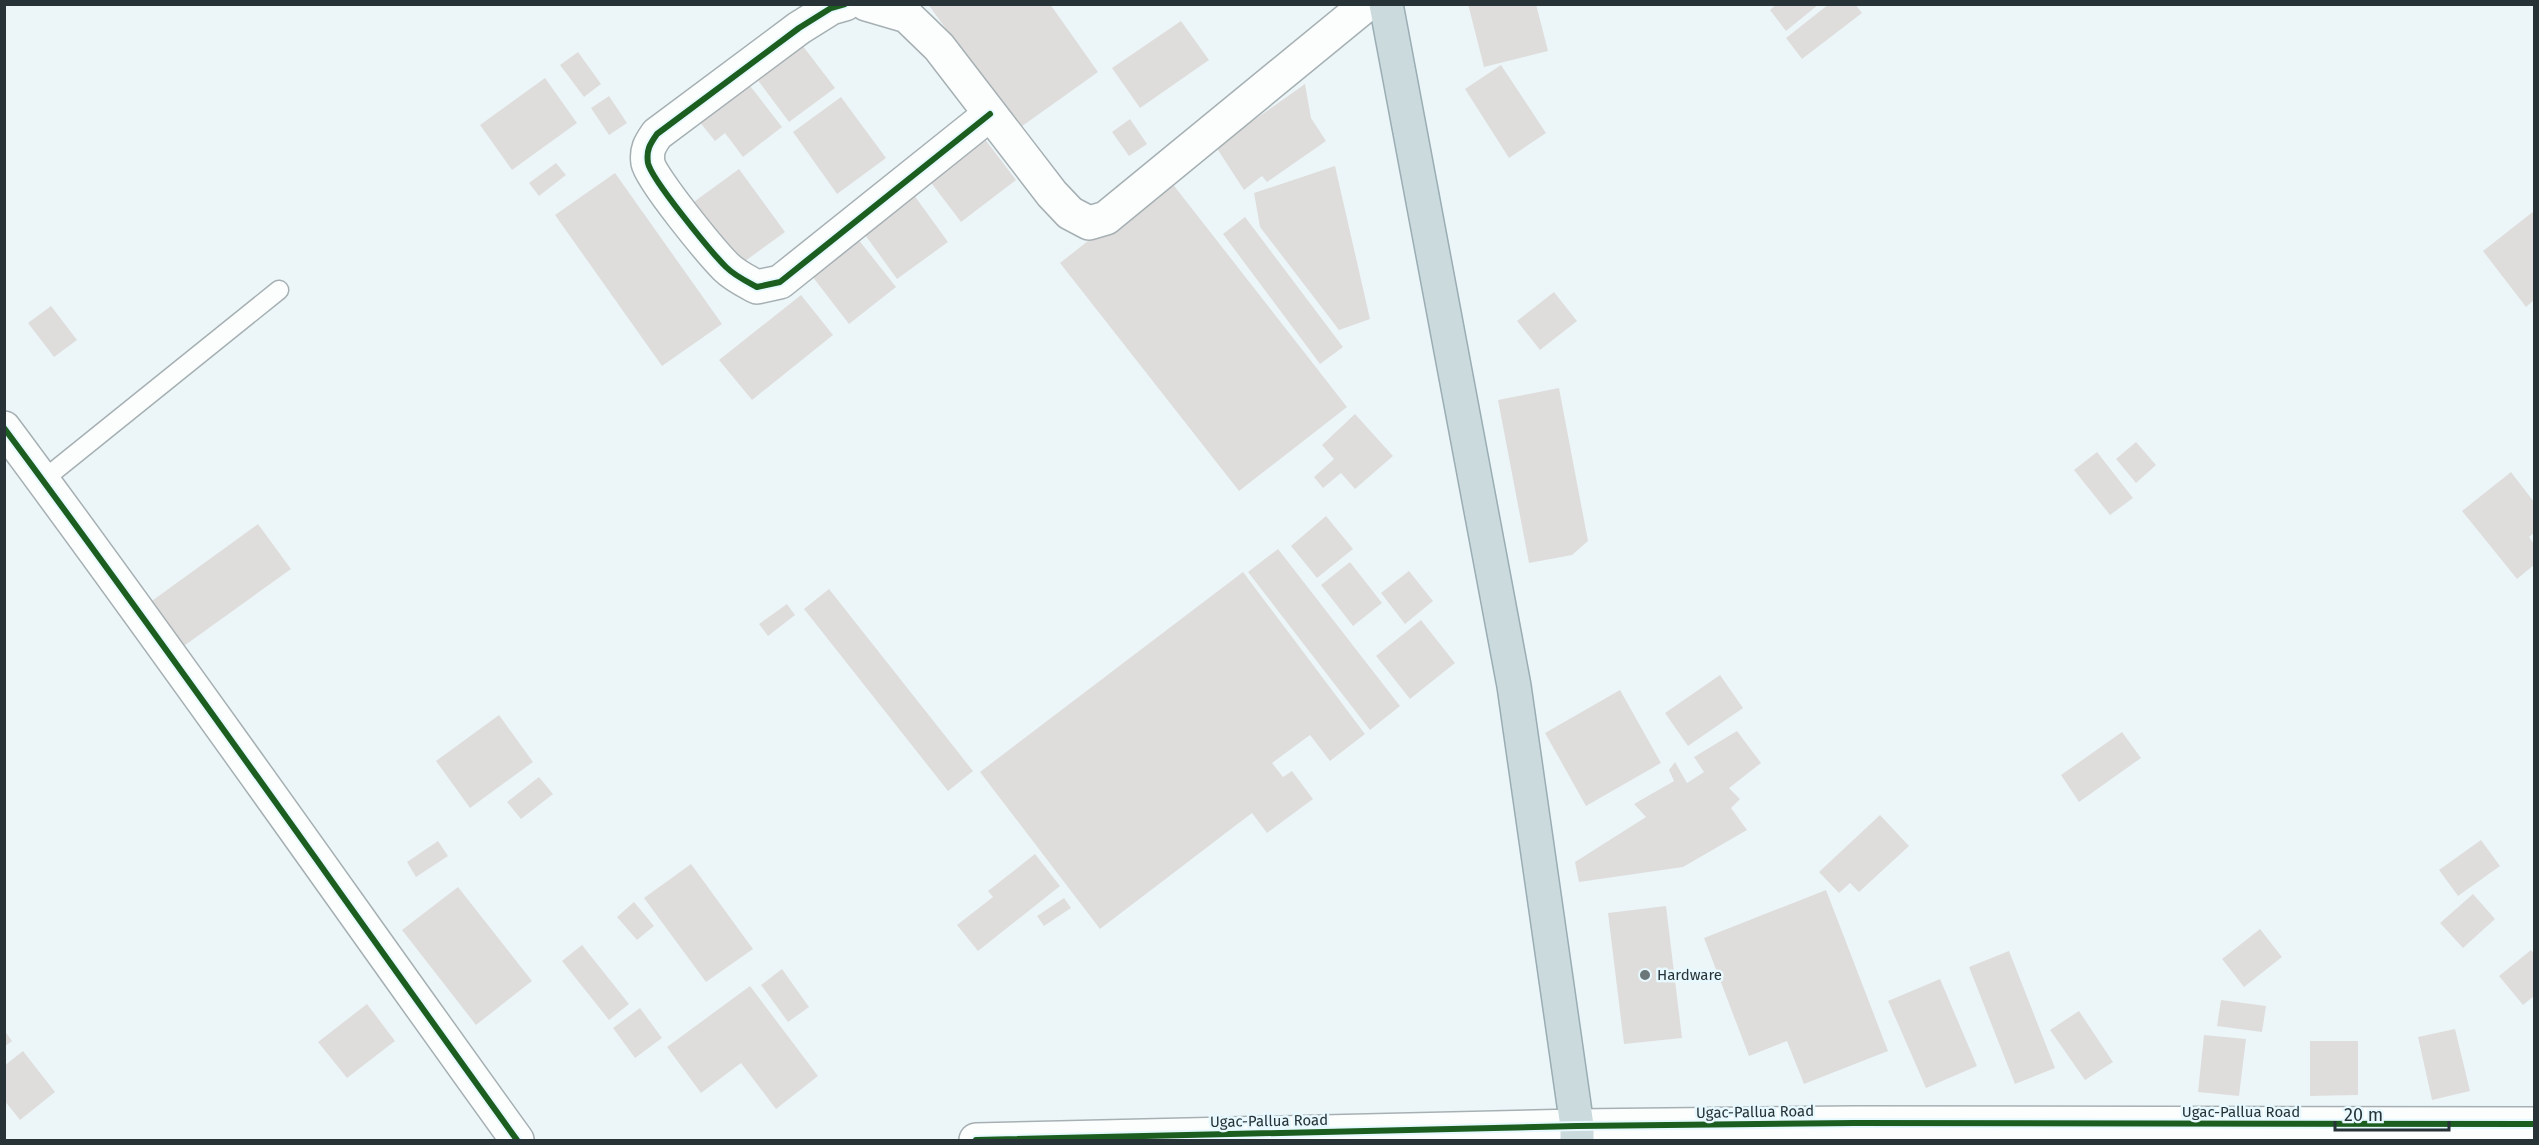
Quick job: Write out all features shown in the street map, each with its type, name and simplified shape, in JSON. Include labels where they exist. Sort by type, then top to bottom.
[{"type":"highway","points":[[1386,4],[1514,686],[1577,1133]]},
{"type":"street","points":[[845,4],[831,8],[799,28],[657,134],[648,147],[648,165],[659,185],[725,266],[740,278],[757,287],[780,282],[990,114]]},
{"type":"street","points":[[866,4],[907,16],[939,46],[1052,194],[1070,213],[1089,223],[1106,218],[1367,4]]},
{"type":"street","points":[[4,428],[158,635],[325,874],[517,1140]]},
{"type":"street","name":"Ugac-Pallua Road","points":[[976,1140],[1577,1133],[2096,1132],[2535,1124]]},
{"type":"lane","points":[[43,480],[279,290]]},
{"type":"building","points":[[928,4],[1050,4],[1098,72],[1018,129]]},
{"type":"building","points":[[1468,4],[1536,4],[1548,51],[1484,67]]},
{"type":"building","points":[[1777,4],[1819,4],[1786,31],[1770,10]]},
{"type":"building","points":[[1829,4],[1855,4],[1862,13],[1802,59],[1786,38]]},
{"type":"building","points":[[1181,21],[1209,60],[1140,108],[1112,68]]},
{"type":"building","points":[[796,37],[835,88],[789,122],[751,71]]},
{"type":"building","points":[[578,52],[601,84],[584,97],[560,65]]},
{"type":"building","points":[[1501,65],[1546,133],[1509,158],[1465,89]]},
{"type":"building","points":[[741,74],[782,127],[743,157],[725,133],[715,141],[694,115]]},
{"type":"building","points":[[545,78],[577,123],[512,170],[480,125]]},
{"type":"building","points":[[1305,84],[1311,118],[1326,141],[1267,182],[1262,176],[1244,190],[1216,147]]},
{"type":"building","points":[[609,96],[627,123],[609,135],[591,108]]},
{"type":"building","points":[[841,97],[886,158],[837,194],[793,132]]},
{"type":"building","points":[[1130,119],[1147,144],[1129,156],[1112,132]]},
{"type":"building","points":[[981,134],[1016,180],[961,222],[926,176]]},
{"type":"building","points":[[556,163],[566,175],[539,196],[529,183]]},
{"type":"building","points":[[1335,166],[1370,319],[1339,330],[1260,227],[1254,193]]},
{"type":"building","points":[[739,169],[785,232],[737,267],[691,204]]},
{"type":"building","points":[[615,173],[722,324],[662,366],[555,215]]},
{"type":"building","points":[[1168,178],[1347,407],[1239,491],[1060,263]]},
{"type":"building","points":[[914,195],[948,242],[897,279],[863,232]]},
{"type":"building","points":[[2534,211],[2534,300],[2526,307],[2483,251]]},
{"type":"building","points":[[1245,217],[1343,347],[1320,364],[1223,234]]},
{"type":"building","points":[[858,239],[896,287],[849,324],[812,276]]},
{"type":"building","points":[[1554,292],[1577,321],[1540,350],[1517,321]]},
{"type":"building","points":[[801,295],[833,335],[752,400],[719,360]]},
{"type":"building","points":[[51,306],[77,340],[54,357],[28,323]]},
{"type":"building","points":[[1559,388],[1588,541],[1572,555],[1529,563],[1498,400]]},
{"type":"building","points":[[1355,414],[1393,456],[1355,489],[1341,473],[1323,488],[1314,477],[1334,459],[1322,445]]},
{"type":"building","points":[[2136,442],[2156,465],[2136,483],[2116,459]]},
{"type":"building","points":[[2097,452],[2133,498],[2110,515],[2074,470]]},
{"type":"building","points":[[2511,472],[2534,502],[2534,533],[2529,537],[2534,544],[2534,565],[2517,579],[2462,511]]},
{"type":"building","points":[[1326,516],[1353,549],[1317,578],[1291,546]]},
{"type":"building","points":[[258,524],[291,569],[181,648],[149,603]]},
{"type":"building","points":[[1278,549],[1400,706],[1370,730],[1248,572]]},
{"type":"building","points":[[1350,562],[1382,603],[1353,626],[1321,585]]},
{"type":"building","points":[[1409,571],[1433,601],[1405,624],[1381,593]]},
{"type":"building","points":[[1243,572],[1365,734],[1330,761],[1310,735],[1272,763],[1283,777],[1292,771],[1313,799],[1267,833],[1252,813],[1100,929],[980,772]]},
{"type":"building","points":[[829,589],[973,771],[948,791],[804,609]]},
{"type":"building","points":[[787,604],[795,615],[768,636],[759,624]]},
{"type":"building","points":[[1421,620],[1455,663],[1410,699],[1376,656]]},
{"type":"building","points":[[1720,675],[1743,708],[1688,746],[1665,713]]},
{"type":"building","points":[[1620,690],[1661,763],[1586,806],[1545,733]]},
{"type":"building","points":[[499,715],[533,762],[470,808],[436,761]]},
{"type":"building","points":[[1737,731],[1761,763],[1729,788],[1740,799],[1731,808],[1747,830],[1683,867],[1579,882],[1575,862],[1646,817],[1634,804],[1674,781],[1669,770],[1675,762],[1687,783],[1704,772],[1694,757]]},
{"type":"building","points":[[2122,732],[2141,758],[2079,802],[2061,775]]},
{"type":"building","points":[[539,777],[553,794],[521,819],[507,802]]},
{"type":"building","points":[[1880,815],[1909,846],[1859,892],[1850,883],[1839,893],[1819,872]]},
{"type":"building","points":[[2481,840],[2500,866],[2458,896],[2439,870]]},
{"type":"building","points":[[438,841],[448,856],[416,877],[407,862]]},
{"type":"building","points":[[1035,854],[1060,886],[978,951],[957,925],[993,897],[988,891]]},
{"type":"building","points":[[691,864],[753,949],[706,982],[644,898]]},
{"type":"building","points":[[458,887],[532,981],[476,1025],[402,930]]},
{"type":"building","points":[[1826,890],[1888,1051],[1804,1084],[1787,1041],[1749,1056],[1704,938]]},
{"type":"building","points":[[2473,894],[2495,919],[2463,948],[2440,923]]},
{"type":"building","points":[[1064,898],[1071,908],[1044,926],[1037,916]]},
{"type":"building","points":[[634,902],[654,926],[637,940],[617,917]]},
{"type":"building","name":"Hardware","points":[[1666,906],[1682,1038],[1624,1044],[1608,913]]},
{"type":"building","points":[[2260,929],[2282,957],[2244,987],[2222,959]]},
{"type":"building","points":[[582,945],[629,1004],[609,1020],[562,961]]},
{"type":"building","points":[[2531,950],[2534,954],[2534,996],[2523,1005],[2499,976]]},
{"type":"building","points":[[2009,951],[2055,1068],[2015,1084],[1969,967]]},
{"type":"building","points":[[782,969],[809,1007],[788,1022],[761,985]]},
{"type":"building","points":[[1940,979],[1977,1066],[1926,1088],[1888,1001]]},
{"type":"building","points":[[750,986],[818,1076],[776,1109],[741,1063],[701,1093],[667,1047]]},
{"type":"building","points":[[2221,1000],[2266,1006],[2262,1032],[2217,1026]]},
{"type":"building","points":[[367,1004],[395,1041],[347,1078],[318,1042]]},
{"type":"building","points":[[640,1008],[662,1038],[635,1058],[613,1028]]},
{"type":"building","points":[[2079,1011],[2113,1062],[2085,1080],[2050,1030]]},
{"type":"building","points":[[2455,1029],[2470,1091],[2432,1100],[2418,1037]]},
{"type":"building","points":[[4,1030],[12,1041],[4,1047]]},
{"type":"building","points":[[2204,1035],[2246,1039],[2239,1096],[2198,1092]]},
{"type":"building","points":[[2310,1041],[2358,1041],[2358,1095],[2310,1096]]},
{"type":"building","points":[[23,1051],[55,1092],[20,1120],[4,1100],[4,1066]]},
{"type":"cycle path","points":[[845,4],[831,8],[799,28],[657,134],[649,147],[648,163],[659,184],[696,232],[733,273],[757,287],[780,282],[990,114]]},
{"type":"cycle path","points":[[4,428],[198,694],[517,1140]]},
{"type":"cycle path","points":[[976,1140],[1577,1126],[1855,1123],[2534,1124]]},
{"type":"place","name":"Hardware","points":[[1645,975]]}]
